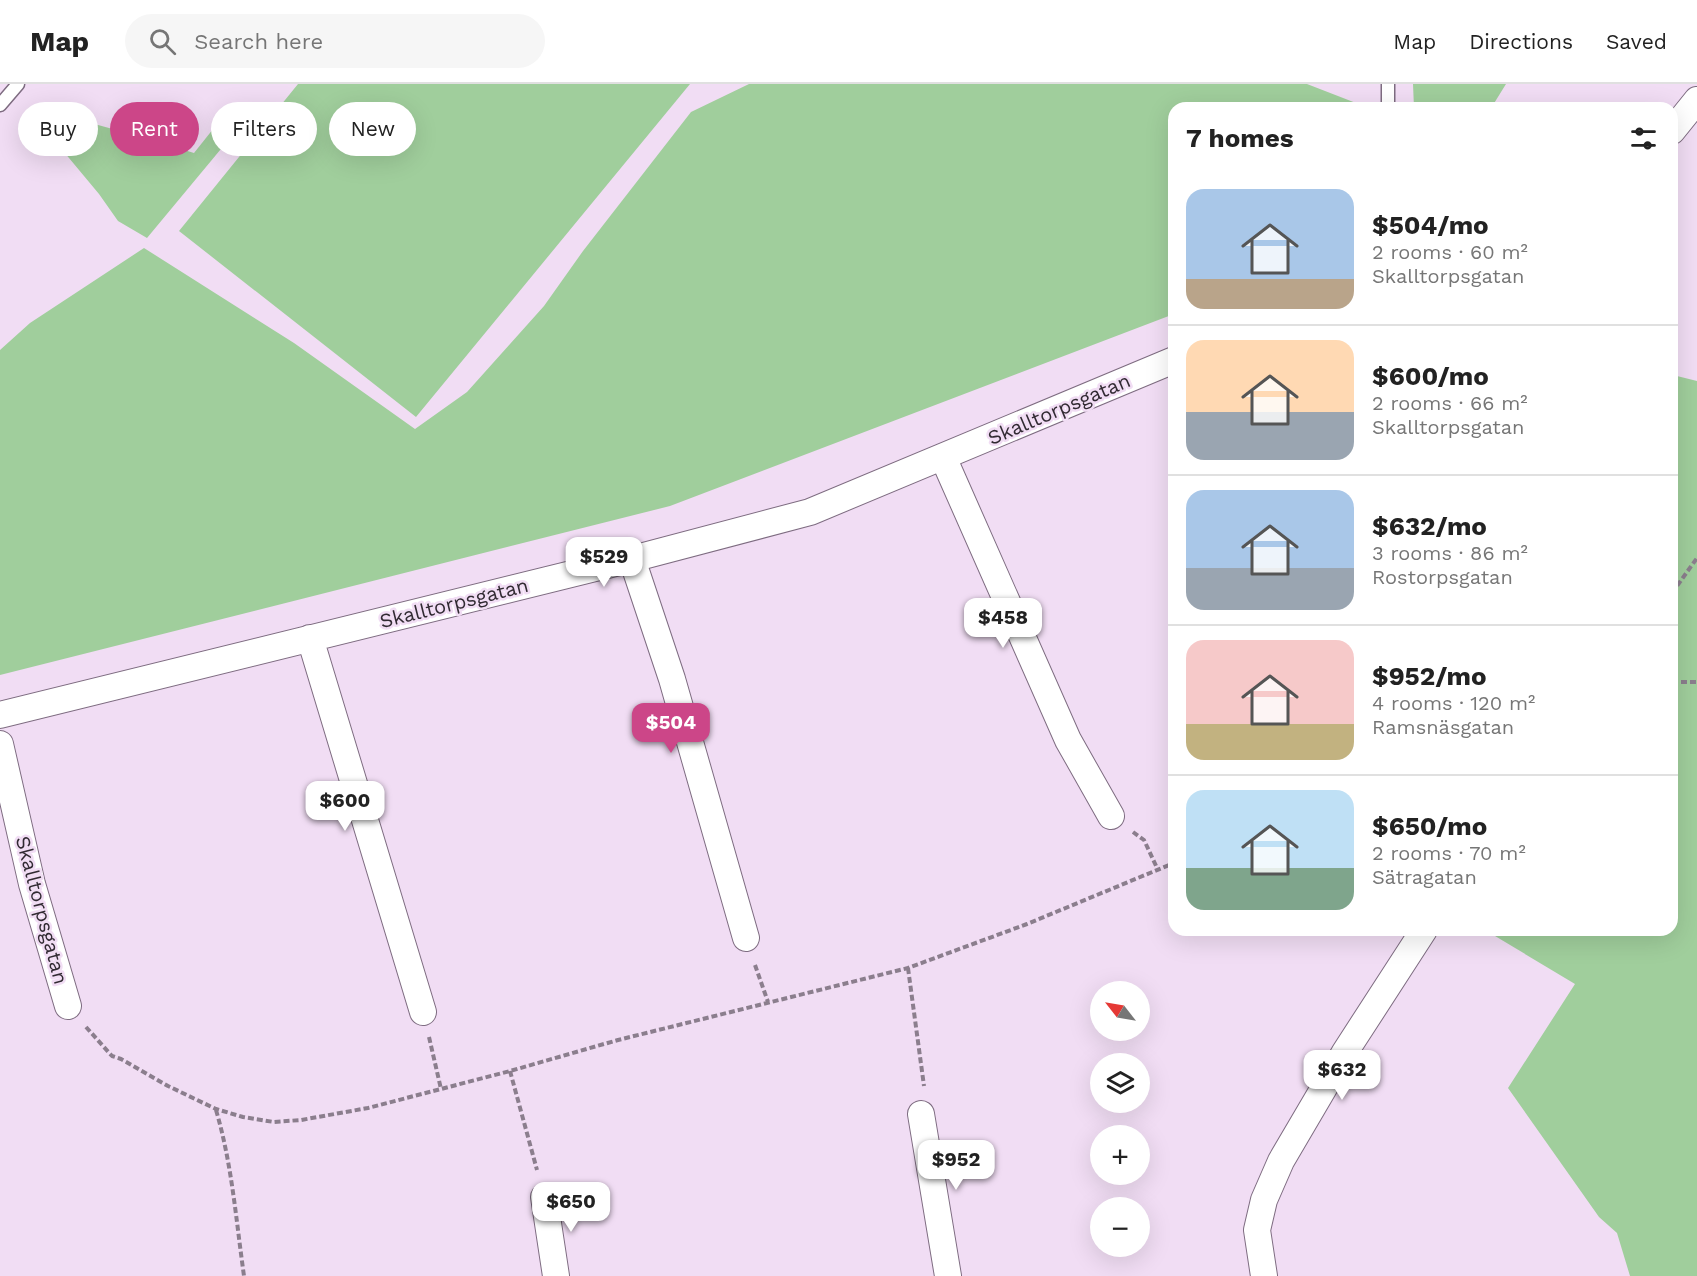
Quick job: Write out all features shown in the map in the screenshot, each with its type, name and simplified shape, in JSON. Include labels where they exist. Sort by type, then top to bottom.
[{"type":"street","points":[[1678,124],[1697,100]]},
{"type":"street","name":"Skalltorpsgatan","points":[[0,715],[632,559],[810,512],[1168,363]]},
{"type":"street","points":[[943,457],[1068,740],[1111,816]]},
{"type":"street","points":[[632,559],[672,679],[746,938]]},
{"type":"street","points":[[310,638],[423,1012]]},
{"type":"street","name":"Skalltorpsgatan","points":[[0,744],[32,884],[68,1006]]},
{"type":"street","points":[[1264,1276],[1257,1230],[1263,1200],[1281,1161],[1345,1052],[1420,936]]},
{"type":"street","points":[[921,1114],[948,1276]]},
{"type":"street","points":[[544,1197],[556,1276]]},
{"type":"lane","points":[[0,105],[18,84]]},
{"type":"lane","points":[[1388,102],[1389,84]]},
{"type":"path","points":[[1678,585],[1697,558]]},
{"type":"path","points":[[1678,682],[1697,682]]},
{"type":"path","points":[[1111,816],[1144,840],[1158,870]]},
{"type":"path","points":[[68,1006],[112,1056],[168,1086],[216,1109],[243,1117],[274,1122],[301,1120],[368,1108],[768,1002],[908,968],[1027,924],[1168,866]]},
{"type":"path","points":[[746,938],[768,1002]]},
{"type":"path","points":[[908,968],[925,1087],[921,1114]]},
{"type":"path","points":[[423,1012],[441,1089]]},
{"type":"path","points":[[510,1071],[544,1197]]},
{"type":"path","points":[[216,1109],[230,1169],[244,1276]]},
{"type":"green space","points":[[298,84],[690,84],[416,417],[179,231],[240,156],[317,156],[317,102],[283,102]]},
{"type":"green space","points":[[749,84],[1307,84],[1353,102],[1168,102],[1168,316],[670,506],[0,675],[0,350],[30,323],[144,248],[294,343],[415,429],[467,392],[544,306],[583,251],[691,112]]},
{"type":"green space","points":[[1413,84],[1506,84],[1495,102],[1414,102]]},
{"type":"green space","points":[[98,125],[110,128],[110,156],[199,156],[199,147],[211,132],[211,156],[215,156],[147,238],[118,221],[67,156],[98,156]]},
{"type":"green space","points":[[1678,376],[1697,381],[1697,1276],[1630,1276],[1617,1233],[1599,1217],[1508,1088],[1575,984],[1495,936],[1678,936]]}]
